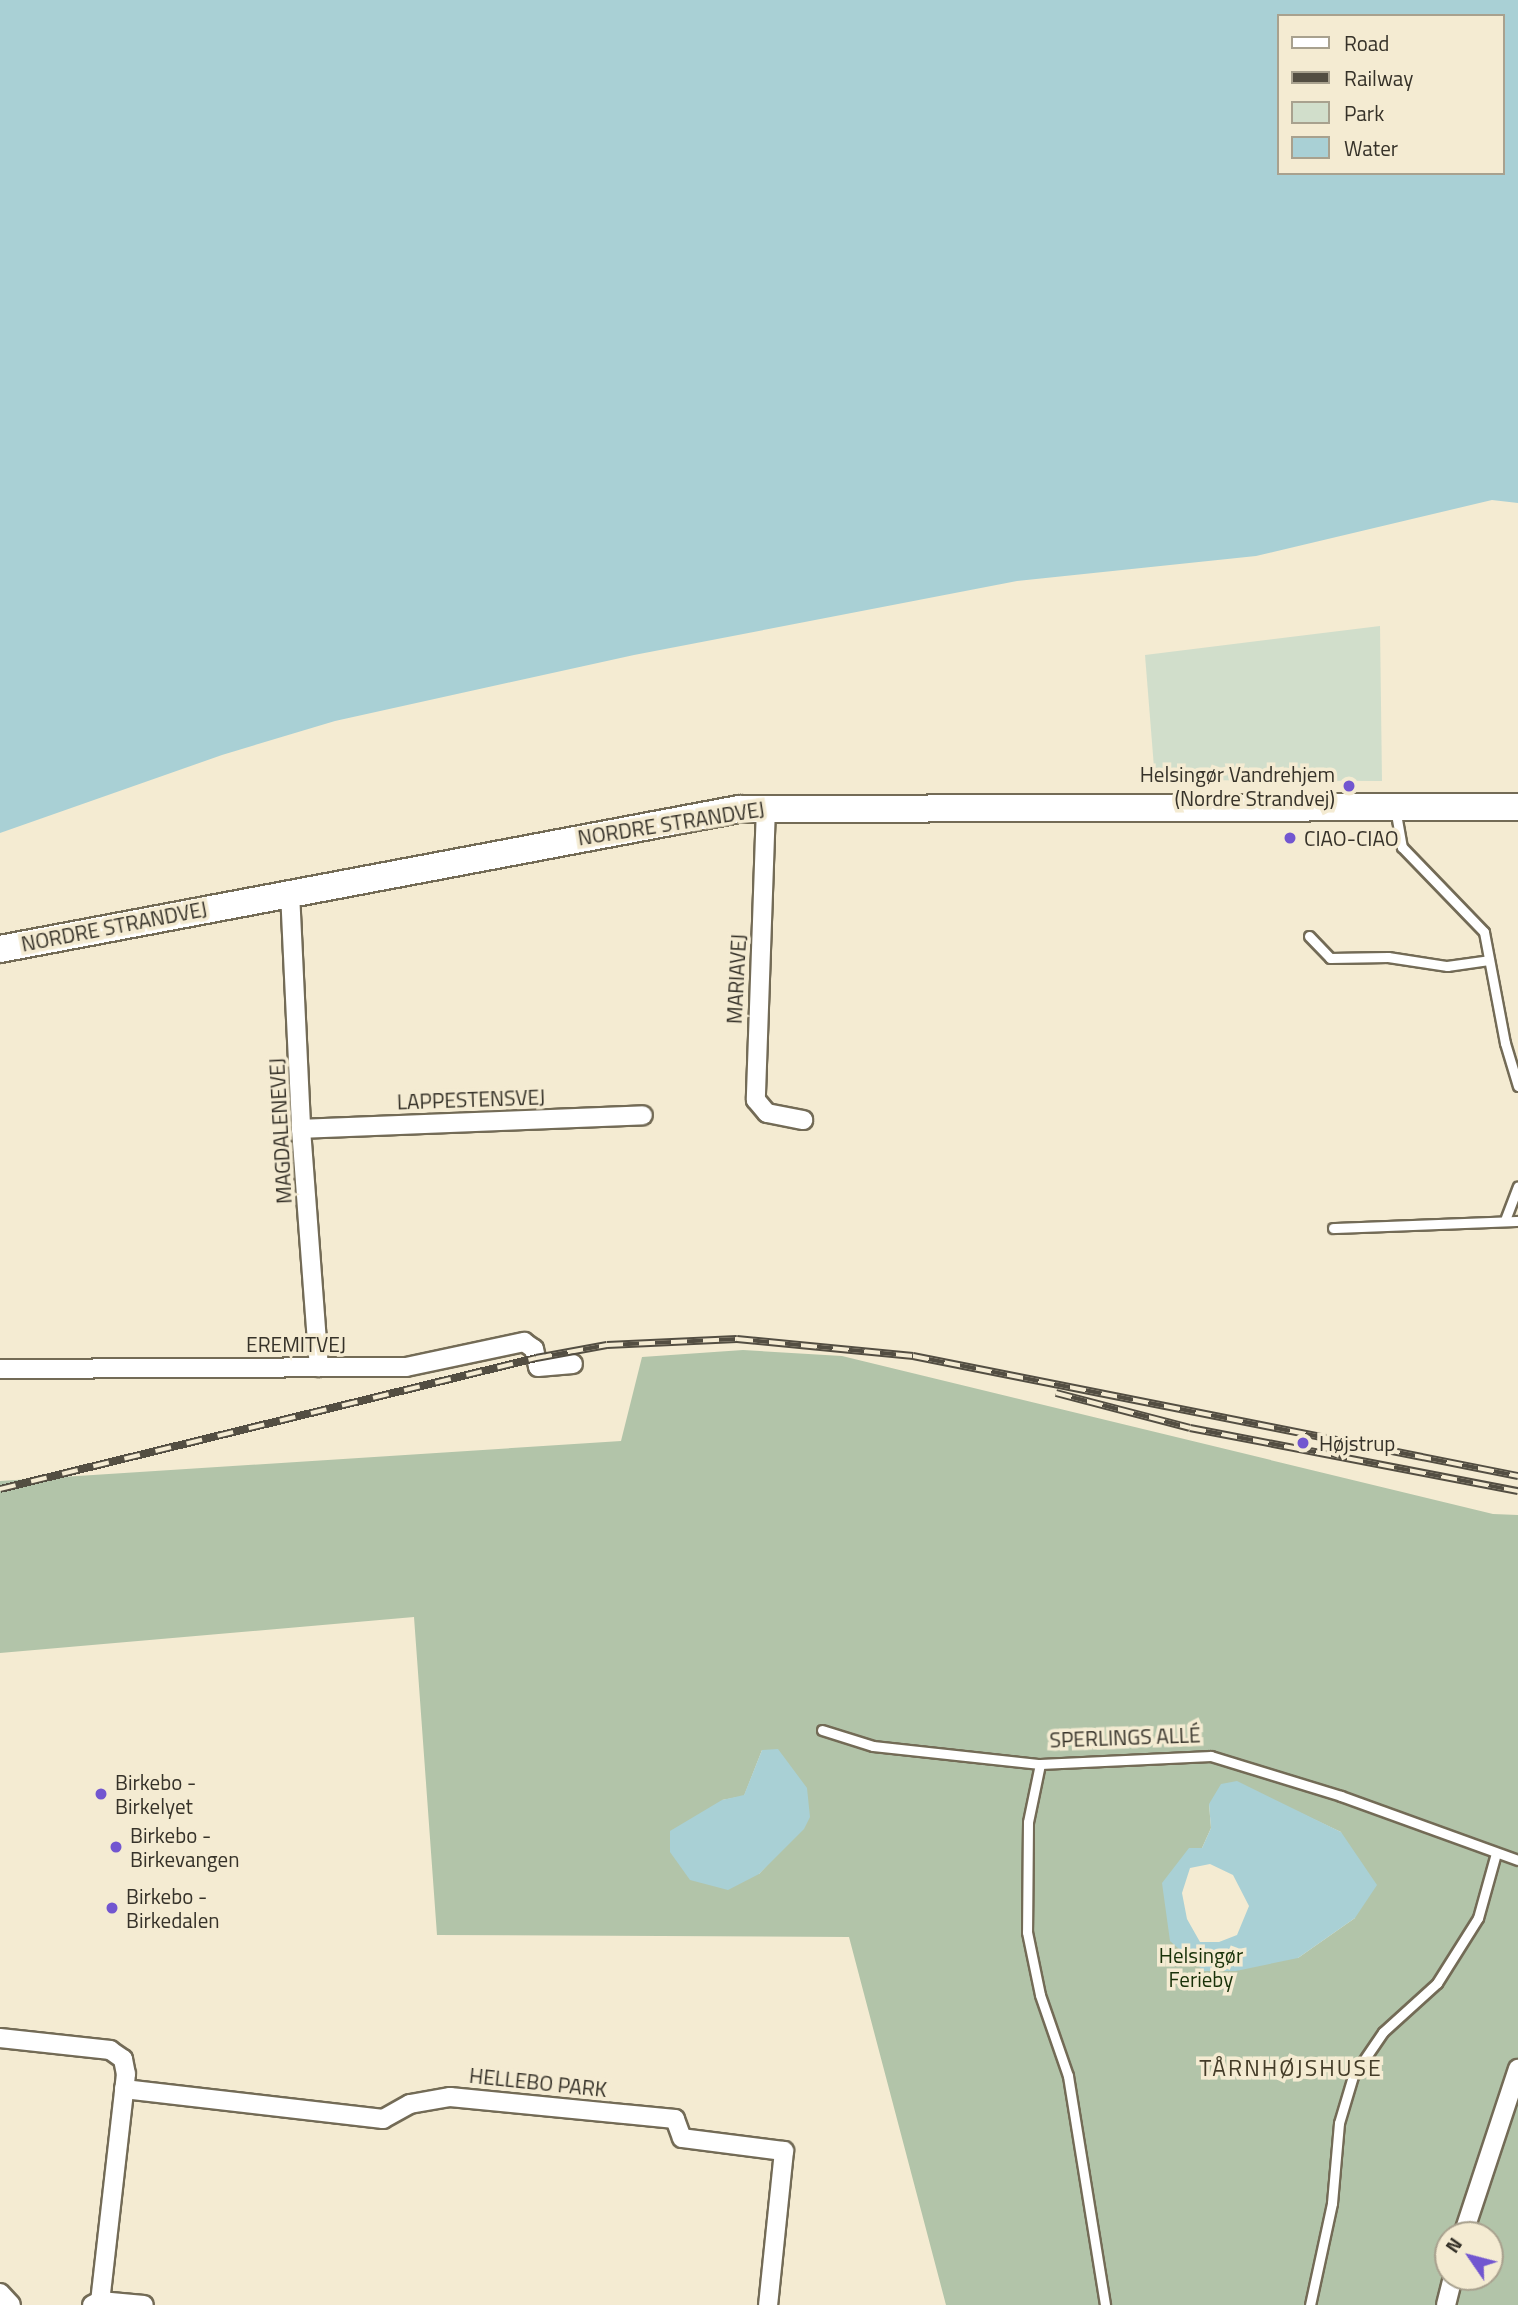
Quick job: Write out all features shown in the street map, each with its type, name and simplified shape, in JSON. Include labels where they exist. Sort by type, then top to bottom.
[{"type":"main road","name":"NORDRE STRANDVEJ","points":[[0,949],[690,816],[766,807],[1518,807]]},
{"type":"street","name":"MARIAVEJ","points":[[766,807],[756,1100],[767,1113],[803,1120]]},
{"type":"street","name":"MAGDALENEVEJ","points":[[290,892],[300,1129],[318,1367]]},
{"type":"street","name":"LAPPESTENSVEJ","points":[[300,1129],[643,1115]]},
{"type":"street","name":"EREMITVEJ","points":[[0,1370],[406,1367],[524,1342],[534,1349],[538,1367],[573,1364]]},
{"type":"street","points":[[0,2038],[110,2050],[123,2059],[124,2089],[96,2303],[144,2305]]},
{"type":"street","points":[[1468,2221],[1518,2069]]},
{"type":"street","name":"HELLEBO PARK","points":[[124,2089],[383,2119],[410,2104],[463,2098],[675,2119],[682,2137],[784,2151],[768,2305]]},
{"type":"street","points":[[0,2293],[11,2305]]},
{"type":"lane","points":[[1395,807],[1402,847],[1484,932],[1518,1086]]},
{"type":"lane","points":[[1309,936],[1330,958],[1388,957],[1447,966],[1489,960]]},
{"type":"lane","points":[[1505,1220],[1518,1186]]},
{"type":"lane","points":[[1333,1228],[1518,1221]]},
{"type":"lane","points":[[822,1730],[873,1746],[1040,1763]]},
{"type":"lane","name":"SPERLINGS ALLÉ","points":[[1105,2305],[1068,2076],[1040,1995],[1027,1931],[1028,1822],[1040,1763],[1211,1756],[1341,1796],[1518,1860]]},
{"type":"lane","points":[[1310,2305],[1332,2203],[1339,2123],[1353,2076],[1383,2032],[1437,1983],[1478,1918],[1496,1853]]},
{"type":"green space","points":[[1380,626],[1382,781],[1155,780],[1145,655]]},
{"type":"green space","name":"Helsingør Ferieby","points":[[743,1350],[842,1356],[1493,1514],[1518,1515],[1518,2305],[946,2305],[849,1937],[437,1935],[414,1617],[0,1653],[0,1481],[621,1441],[642,1357]],"holes":[[[762,1750],[780,1851],[759,1874],[722,1800],[744,1796]],[[1209,1804],[1292,1809],[1341,1832],[1355,1918],[1298,1958],[1170,1941],[1189,1849],[1202,1848],[1211,1828]]]},
{"type":"water","points":[[0,0],[1518,0],[1518,503],[1492,500],[1256,556],[1017,581],[634,655],[335,721],[222,755],[0,833]]},
{"type":"water","points":[[778,1749],[807,1788],[810,1817],[804,1829],[759,1874],[728,1890],[690,1880],[670,1852],[670,1831],[722,1800],[744,1795],[762,1750]]},
{"type":"water","points":[[1237,1781],[1341,1832],[1377,1885],[1355,1918],[1298,1958],[1236,1971],[1204,1971],[1170,1941],[1162,1883],[1189,1848],[1202,1848],[1211,1828],[1209,1804],[1221,1784]],"holes":[[[1210,1864],[1233,1875],[1249,1906],[1237,1935],[1219,1942],[1200,1942],[1187,1919],[1182,1893],[1190,1868]]]},
{"type":"railway","points":[[0,1489],[536,1358],[607,1345],[737,1339],[913,1356],[1518,1476]]},
{"type":"railway","points":[[1056,1393],[1190,1428],[1518,1491]]},
{"type":"place","name":"Helsingør Vandrehjem (Nordre Strandvej)","points":[[1349,786]]},
{"type":"place","name":"CIAO-CIAO","points":[[1290,838]]},
{"type":"place","name":"Højstrup","points":[[1303,1443]]},
{"type":"place","name":"Birkebo - Birkelyet","points":[[101,1794]]},
{"type":"place","name":"Birkebo - Birkevangen","points":[[116,1847]]},
{"type":"place","name":"Birkebo - Birkedalen","points":[[112,1908]]},
{"type":"district","name":"TÅRNHØJSHUSE","points":[[1291,2068]]}]
